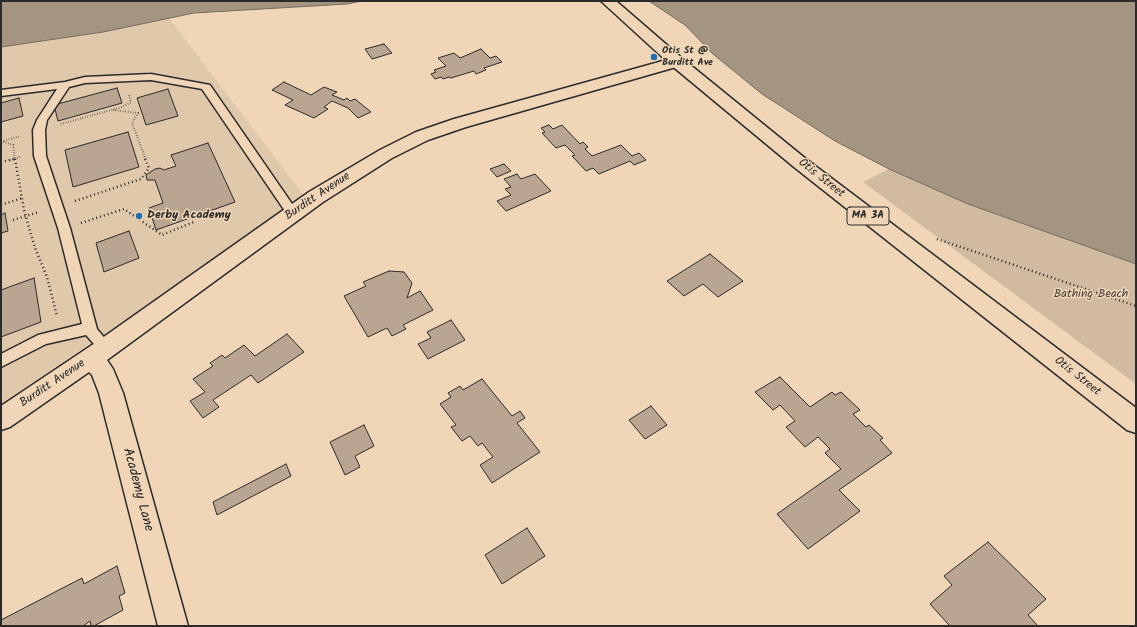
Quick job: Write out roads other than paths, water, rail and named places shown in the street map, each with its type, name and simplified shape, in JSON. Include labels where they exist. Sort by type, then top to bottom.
[{"type":"street","name":"Otis Street","points":[[608,1],[677,62],[862,211],[1136,422]]},
{"type":"street","name":"Burditt Avenue","points":[[1,419],[99,353],[293,214],[363,167],[422,136],[460,123],[677,62]]},
{"type":"street","name":"Academy Lane","points":[[99,353],[101,369],[111,393],[173,626]]},
{"type":"lane","points":[[1,93],[65,85],[85,80],[151,77],[206,87],[293,214]]},
{"type":"lane","points":[[65,85],[42,120],[40,130],[40,156],[64,228],[90,328],[99,353]]},
{"type":"lane","points":[[1,361],[43,339],[90,328]]},
{"type":"place","name":"Otis St @ Burditt Ave","points":[[654,57]]},
{"type":"place","name":"Derby Academy","points":[[139,216]]},
{"type":"park label","name":"Bathing Beach","points":[[1091,295]]}]
